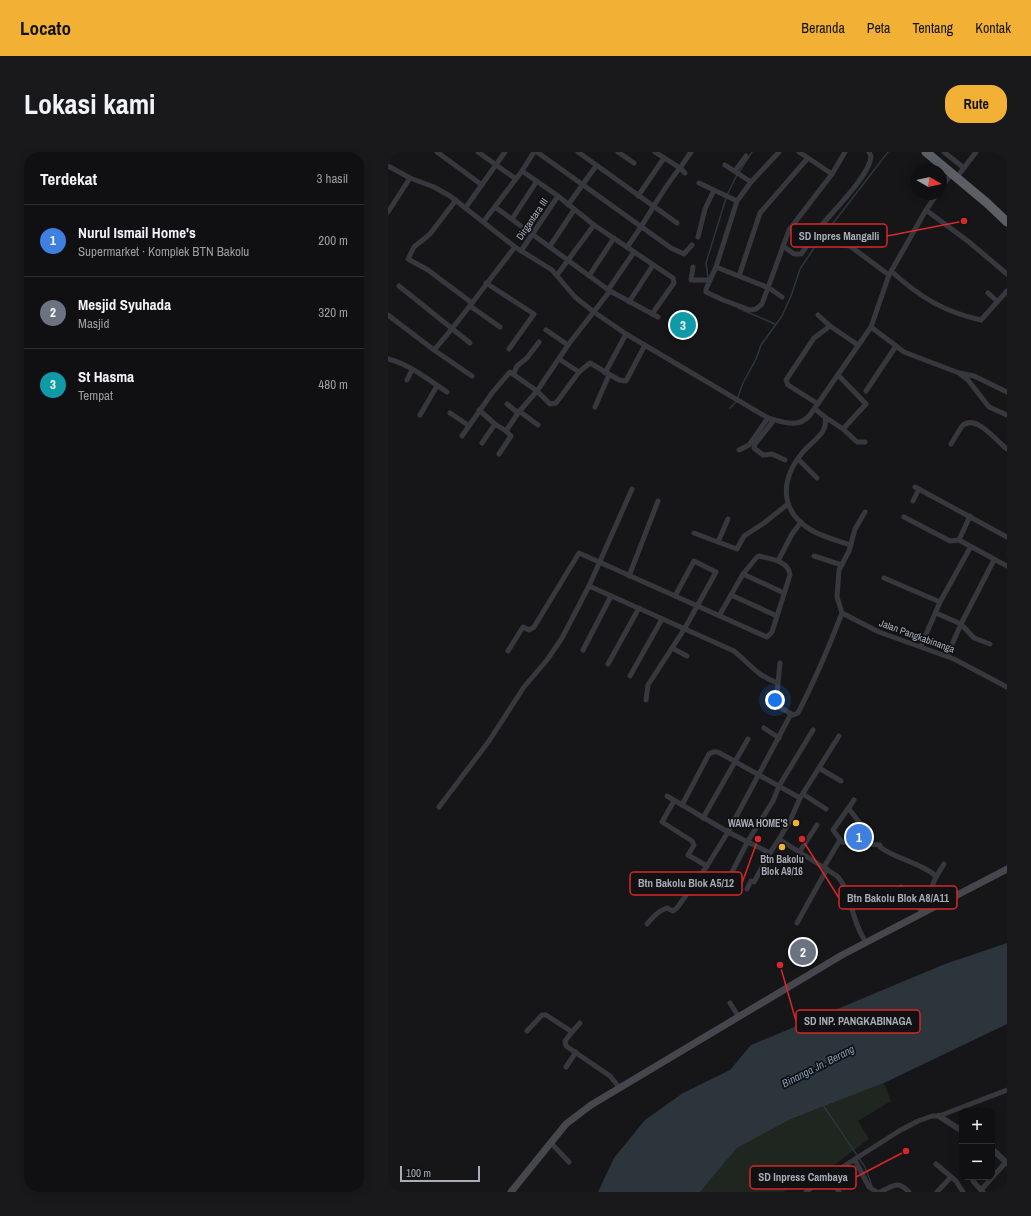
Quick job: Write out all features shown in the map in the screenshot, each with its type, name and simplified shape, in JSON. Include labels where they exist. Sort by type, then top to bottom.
[{"type":"highway","points":[[926,152],[1007,222]]},
{"type":"main road","points":[[511,1192],[550,1142],[572,1118],[619,1087],[738,1015],[866,942],[922,912],[1007,870]]},
{"type":"street","points":[[478,152],[497,164],[516,179]]},
{"type":"street","points":[[466,207],[505,152]]},
{"type":"street","points":[[484,222],[535,152],[642,228],[682,254],[692,245]]},
{"type":"street","points":[[578,152],[654,208],[677,223]]},
{"type":"street","points":[[618,152],[634,163]]},
{"type":"street","points":[[655,152],[686,173]]},
{"type":"street","points":[[627,247],[642,228],[671,178],[691,152]]},
{"type":"street","points":[[779,152],[751,182],[737,201],[716,267],[707,280],[706,289],[708,293],[750,310],[756,309],[762,304],[792,223],[832,174],[845,152]]},
{"type":"street","points":[[799,152],[807,159],[832,174]]},
{"type":"street","points":[[783,246],[794,254],[801,254],[821,226],[856,185],[870,162],[871,156],[869,152]]},
{"type":"street","points":[[944,152],[964,168]]},
{"type":"street","points":[[947,182],[964,168],[976,152]]},
{"type":"street","points":[[439,153],[482,185]]},
{"type":"street","points":[[737,173],[746,156]]},
{"type":"street","points":[[638,196],[664,158]]},
{"type":"street","points":[[739,276],[760,213],[807,159]]},
{"type":"street","points":[[724,165],[751,182]]},
{"type":"street","points":[[388,166],[410,178],[434,187],[466,207],[515,247],[557,275],[575,297],[626,334],[768,418],[791,424],[804,421],[871,327],[891,273],[933,200]]},
{"type":"street","points":[[568,205],[596,166]]},
{"type":"street","points":[[522,171],[558,196],[594,225],[674,280],[674,283],[652,314]]},
{"type":"street","points":[[388,212],[410,178]]},
{"type":"street","points":[[512,219],[537,181]]},
{"type":"street","points":[[699,183],[737,201]]},
{"type":"street","points":[[698,237],[705,209],[714,190]]},
{"type":"street","name":"Dirgantara III","points":[[521,251],[558,196]]},
{"type":"street","points":[[456,200],[430,234],[414,247],[408,259],[428,270],[500,328]]},
{"type":"street","points":[[495,207],[550,246],[609,291],[658,317]]},
{"type":"street","points":[[550,246],[574,210]]},
{"type":"street","points":[[926,210],[970,242],[1007,274]]},
{"type":"street","points":[[557,275],[594,225]]},
{"type":"street","points":[[589,276],[614,238]]},
{"type":"street","points":[[836,242],[841,245],[850,246],[891,273],[928,301],[954,312],[982,320],[1007,291]]},
{"type":"street","points":[[434,350],[471,305],[486,283],[497,272],[515,247]]},
{"type":"street","points":[[506,431],[518,412],[538,392],[568,345],[609,291],[634,252]]},
{"type":"street","points":[[629,302],[653,265]]},
{"type":"street","points":[[693,267],[691,280],[707,280]]},
{"type":"street","points":[[716,267],[769,288],[782,297]]},
{"type":"street","points":[[486,283],[534,314],[509,349]]},
{"type":"street","points":[[399,286],[470,343]]},
{"type":"street","points":[[988,293],[998,301]]},
{"type":"street","points":[[388,315],[434,350],[472,376]]},
{"type":"street","points":[[818,315],[830,326],[858,345]]},
{"type":"street","points":[[830,326],[814,338],[786,382],[816,406],[825,417],[843,429],[857,442],[865,442]]},
{"type":"street","points":[[871,327],[909,354],[959,373],[974,376],[1007,392]]},
{"type":"street","points":[[546,330],[568,345]]},
{"type":"street","points":[[594,407],[607,374],[626,334]]},
{"type":"street","points":[[514,373],[517,366],[527,358],[538,342]]},
{"type":"street","points":[[462,436],[479,410],[505,376],[510,372],[514,373],[538,392],[550,404],[556,403],[579,372],[589,363],[607,374],[623,381],[628,380],[645,345]]},
{"type":"street","points":[[866,391],[896,346]]},
{"type":"street","points":[[388,359],[400,362],[412,370],[419,372],[447,392]]},
{"type":"street","points":[[559,359],[579,372]]},
{"type":"street","points":[[407,380],[412,370]]},
{"type":"street","points":[[959,373],[968,380],[989,407],[1007,415]]},
{"type":"street","points":[[838,375],[866,404],[843,429]]},
{"type":"street","points":[[420,415],[437,386]]},
{"type":"street","points":[[507,404],[538,425]]},
{"type":"street","points":[[479,410],[511,436],[499,454]]},
{"type":"street","points":[[450,414],[468,425]]},
{"type":"street","points":[[825,417],[824,429],[798,459],[786,482],[788,504],[810,530],[820,535],[851,545]]},
{"type":"street","points":[[739,450],[749,445],[768,418]]},
{"type":"street","points":[[774,420],[755,444],[754,448],[764,455],[772,454],[785,460]]},
{"type":"street","points":[[951,444],[962,426],[973,422],[981,426],[1007,449]]},
{"type":"street","points":[[482,443],[495,424]]},
{"type":"street","points":[[798,459],[818,478]]},
{"type":"street","points":[[913,501],[917,488],[1007,537]]},
{"type":"street","points":[[439,807],[489,740],[524,687],[555,647],[589,586],[632,489]]},
{"type":"street","points":[[629,576],[658,501]]},
{"type":"street","points":[[694,534],[737,549],[744,536],[764,523],[788,504]]},
{"type":"street","points":[[780,663],[776,705],[791,714],[798,713],[811,688],[836,631],[842,612],[838,605],[837,592],[839,570],[851,545],[855,529],[865,512]]},
{"type":"street","points":[[959,540],[970,516]]},
{"type":"street","points":[[904,517],[950,541],[959,540],[970,548],[1007,566]]},
{"type":"street","points":[[718,542],[728,519]]},
{"type":"street","points":[[778,561],[792,534],[802,522]]},
{"type":"street","points":[[921,646],[940,602],[970,548]]},
{"type":"street","points":[[508,651],[523,627],[529,630],[534,628],[578,553],[581,553],[600,563],[719,616],[767,637],[770,636],[790,572],[785,565],[778,561],[760,556],[757,557],[743,574],[719,616]]},
{"type":"street","points":[[814,556],[842,565]]},
{"type":"street","points":[[947,656],[960,624],[994,560]]},
{"type":"street","points":[[646,700],[648,685],[672,648],[716,573],[714,570],[695,561],[675,596]]},
{"type":"street","points":[[743,574],[784,593]]},
{"type":"street","points":[[884,578],[940,602]]},
{"type":"street","points":[[589,586],[734,651],[745,663],[764,677],[778,683]]},
{"type":"street","points":[[731,595],[777,616]]},
{"type":"street","points":[[583,650],[611,596]]},
{"type":"street","points":[[608,664],[639,608]]},
{"type":"street","name":"Jalan Pangkabinanga","points":[[842,612],[878,632],[947,656],[1007,687]]},
{"type":"street","points":[[936,613],[960,624],[974,638],[990,644]]},
{"type":"street","points":[[630,676],[662,619]]},
{"type":"street","points":[[672,648],[687,656]]},
{"type":"street","points":[[647,924],[655,915],[663,910],[667,908],[674,910],[707,866],[728,832],[791,714]]},
{"type":"street","points":[[764,728],[779,738]]},
{"type":"street","points":[[730,876],[748,841],[773,801],[779,786],[813,730]]},
{"type":"street","points":[[746,889],[751,881],[754,882],[790,821],[801,796],[839,736]]},
{"type":"street","points":[[703,818],[748,739]]},
{"type":"street","points":[[682,805],[711,752],[718,752],[779,786],[826,809]]},
{"type":"street","points":[[819,768],[841,781]]},
{"type":"street","points":[[666,796],[728,832],[770,853]]},
{"type":"street","points":[[854,800],[833,830],[842,842],[880,845],[888,853],[924,866],[936,876]]},
{"type":"street","points":[[674,801],[662,822],[692,841],[694,845],[688,855],[707,866]]},
{"type":"street","points":[[849,809],[858,822],[856,843]]},
{"type":"street","points":[[800,852],[817,825]]},
{"type":"street","points":[[779,839],[826,868],[837,876],[844,884],[860,932],[866,942]]},
{"type":"street","points":[[797,923],[840,840]]},
{"type":"street","points":[[938,905],[932,896],[932,890],[936,876],[944,864]]},
{"type":"street","points":[[677,882],[689,890]]},
{"type":"street","points":[[901,887],[922,912]]},
{"type":"street","points":[[730,1003],[738,1015]]},
{"type":"street","points":[[527,1031],[544,1014],[572,1032]]},
{"type":"street","points":[[580,1023],[565,1040],[565,1044],[614,1080],[619,1087]]},
{"type":"street","points":[[566,1067],[576,1052]]},
{"type":"street","points":[[806,1192],[830,1175],[910,1125],[932,1116],[939,1116],[1007,1090]]},
{"type":"street","points":[[939,1116],[959,1129]]},
{"type":"street","points":[[550,1142],[569,1162]]},
{"type":"street","points":[[973,1181],[982,1191],[1007,1162],[995,1152]]},
{"type":"street","points":[[855,1160],[869,1187],[878,1192],[898,1184],[902,1185],[909,1192]]},
{"type":"street","points":[[936,1164],[951,1177],[963,1192]]},
{"type":"street","points":[[830,1175],[839,1192]]},
{"type":"street","points":[[937,1192],[951,1177]]},
{"type":"shaded area","points":[[884,1083],[891,1101],[858,1121],[869,1139],[802,1189],[794,1182],[784,1192],[700,1192],[737,1148],[791,1119]]},
{"type":"water","name":"Binanga Jn. Berang","points":[[1007,943],[1007,1024],[884,1083],[791,1119],[737,1148],[700,1192],[598,1192],[614,1158],[645,1120],[683,1093],[730,1070],[751,1045],[945,964]]},
{"type":"waterway","points":[[739,172],[752,152]]},
{"type":"waterway","points":[[730,408],[736,402],[743,383],[756,359],[761,345],[782,316],[791,296],[800,269],[814,248],[888,152]]},
{"type":"waterway","points":[[727,195],[737,175]]},
{"type":"waterway","points":[[708,278],[706,263],[726,198]]},
{"type":"waterway","points":[[738,308],[775,324]]},
{"type":"waterway","points":[[823,1105],[865,1167],[872,1186]]},
{"type":"place","name":"SD Inpres Mangalli","points":[[964,221]]},
{"type":"place","name":"St Hasma","points":[[683,325]]},
{"type":"place","name":"WAWA HOME'S","points":[[796,823]]},
{"type":"place","name":"Nurul Ismail Home's","points":[[859,837]]},
{"type":"place","name":"Btn Bakolu Blok A5/12","points":[[758,839]]},
{"type":"place","name":"Btn Bakolu Blok A8/A11","points":[[802,839]]},
{"type":"place","name":"Btn Bakolu Blok A9/16","points":[[782,847]]},
{"type":"place","name":"Mesjid Syuhada","points":[[803,952]]},
{"type":"place","name":"SD INP. PANGKABINAGA","points":[[780,965]]},
{"type":"place","name":"SD Inpress Cambaya","points":[[906,1151]]}]
